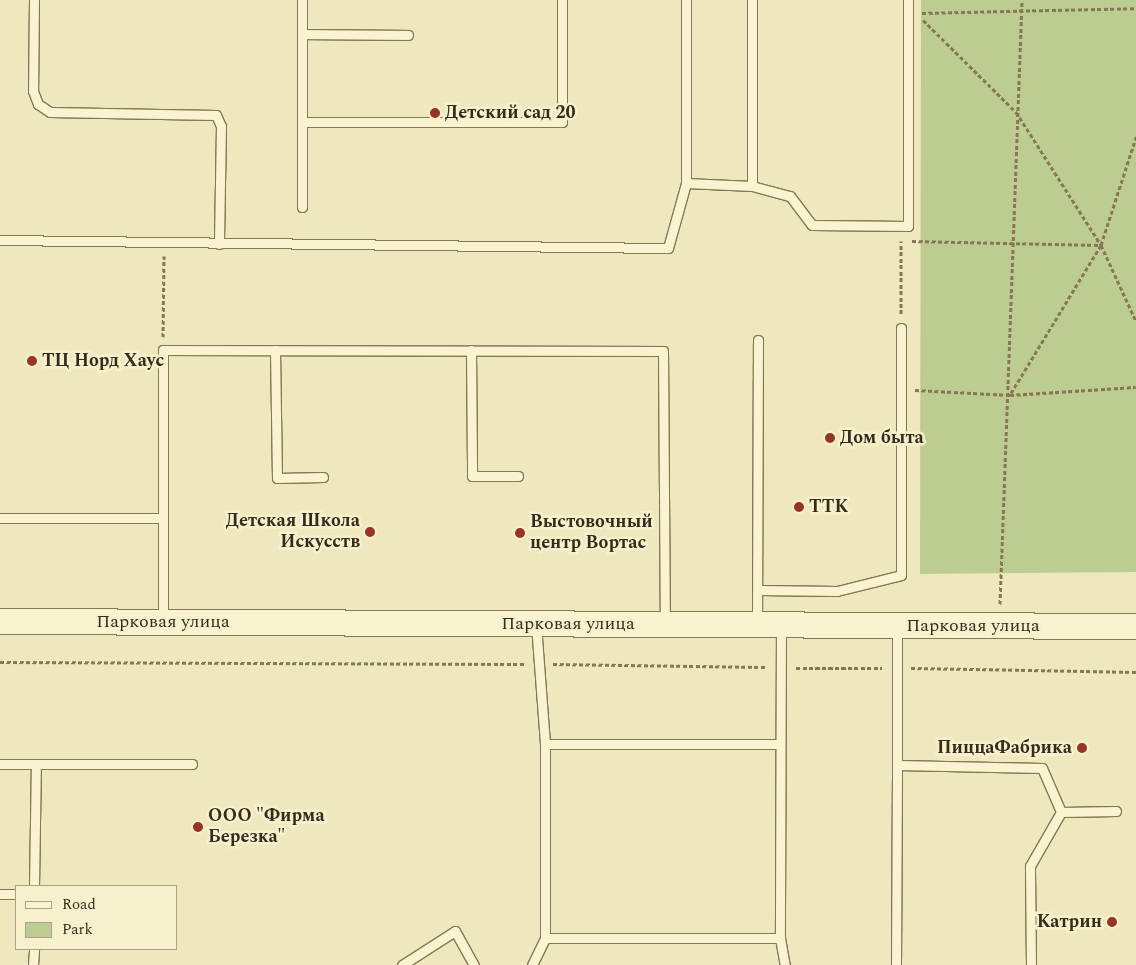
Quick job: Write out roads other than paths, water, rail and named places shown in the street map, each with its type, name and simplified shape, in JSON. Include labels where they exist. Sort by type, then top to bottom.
[{"type":"main road","name":"Парковая улица","points":[[0,621],[1136,626]]},
{"type":"lane","points":[[34,0],[32,91],[38,104],[50,112],[216,115],[221,126],[219,244]]},
{"type":"lane","points":[[302,0],[302,207]]},
{"type":"lane","points":[[302,122],[562,122],[562,0]]},
{"type":"lane","points":[[0,240],[668,248],[686,183],[686,0]]},
{"type":"lane","points":[[752,0],[752,186]]},
{"type":"lane","points":[[686,183],[752,186],[790,196],[812,225],[908,226],[908,0]]},
{"type":"lane","points":[[302,34],[408,35]]},
{"type":"lane","points":[[758,590],[837,591],[901,575],[901,328]]},
{"type":"lane","points":[[758,340],[758,590],[781,668],[780,938],[785,965]]},
{"type":"lane","points":[[163,622],[164,350],[663,350],[665,624]]},
{"type":"lane","points":[[275,350],[277,478],[322,477]]},
{"type":"lane","points":[[471,350],[472,476],[518,476]]},
{"type":"lane","points":[[0,518],[163,518]]},
{"type":"lane","points":[[532,965],[545,938],[545,744],[536,664],[536,624]]},
{"type":"lane","points":[[896,965],[897,625]]},
{"type":"lane","points":[[545,744],[780,744]]},
{"type":"lane","points":[[0,764],[192,764]]},
{"type":"lane","points":[[34,885],[36,764]]},
{"type":"lane","points":[[897,765],[1042,768],[1061,812]]},
{"type":"lane","points":[[1061,812],[1116,811]]},
{"type":"lane","points":[[1031,965],[1030,866],[1061,812]]},
{"type":"lane","points":[[0,894],[15,894]]},
{"type":"lane","points":[[402,965],[454,931],[474,965]]},
{"type":"lane","points":[[545,938],[780,938]]},
{"type":"lane","points":[[33,965],[34,950]]},
{"type":"place","name":"Детский сад 20","points":[[435,113]]},
{"type":"place","name":"ТЦ Норд Хаус","points":[[32,361]]},
{"type":"place","name":"Дом быта","points":[[830,438]]},
{"type":"place","name":"ТТК","points":[[799,507]]},
{"type":"place","name":"Детская Школа Искусств","points":[[370,532]]},
{"type":"place","name":"Выстовочный центр Вортас","points":[[520,533]]},
{"type":"place","name":"ПиццаФабрика","points":[[1082,748]]},
{"type":"place","name":"ООО \"Фирма Березка\"","points":[[198,827]]},
{"type":"place","name":"Катрин","points":[[1112,922]]}]
